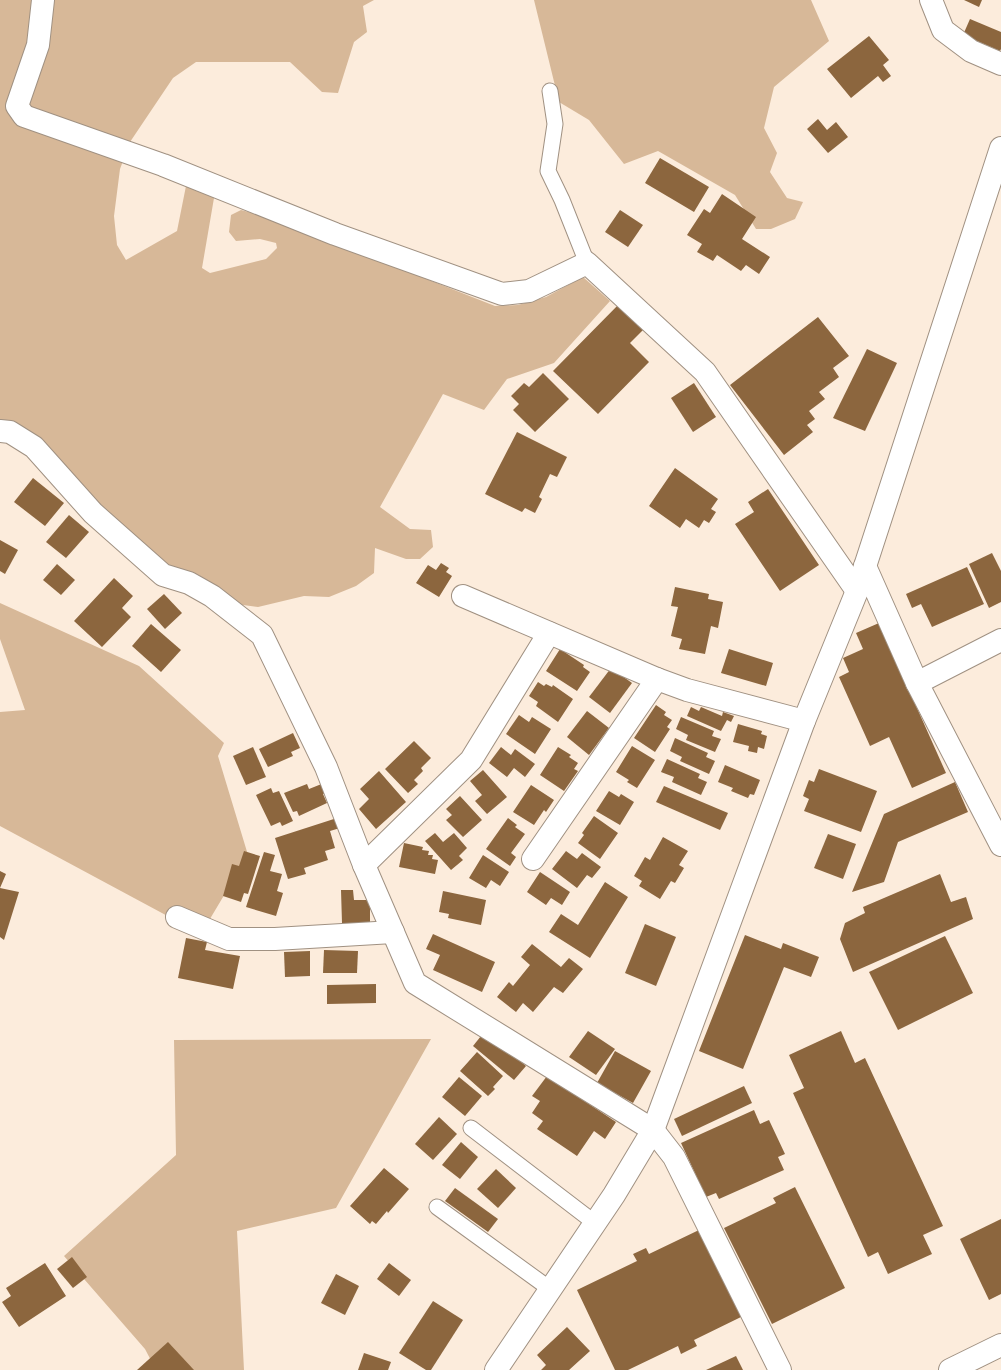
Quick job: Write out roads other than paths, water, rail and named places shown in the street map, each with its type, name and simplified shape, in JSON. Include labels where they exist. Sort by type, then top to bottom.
[{"type":"street","points":[[43,0],[38,45],[17,106],[24,116],[163,165],[335,234],[502,294],[529,291],[587,263],[704,372],[857,591]]},
{"type":"street","points":[[931,0],[943,30],[971,51],[1001,64]]},
{"type":"street","points":[[496,1370],[614,1195],[653,1130],[804,721],[857,591],[1001,148]]},
{"type":"street","points":[[0,431],[10,432],[34,447],[93,513],[163,575],[190,583],[212,596],[262,635],[326,767],[364,866],[415,983],[653,1130],[674,1158],[780,1370]]},
{"type":"street","points":[[864,566],[917,683],[1001,845]]},
{"type":"street","points":[[463,596],[657,679],[687,690],[804,721]]},
{"type":"street","points":[[364,866],[471,760],[549,633]]},
{"type":"street","points":[[917,683],[1001,640]]},
{"type":"street","points":[[533,859],[657,679]]},
{"type":"street","points":[[177,917],[229,939],[275,939],[392,932]]},
{"type":"street","points":[[950,1370],[1001,1345]]},
{"type":"lane","points":[[550,91],[555,124],[548,171],[562,200],[587,263]]},
{"type":"lane","points":[[471,1128],[595,1223]]},
{"type":"lane","points":[[437,1206],[550,1290]]}]
